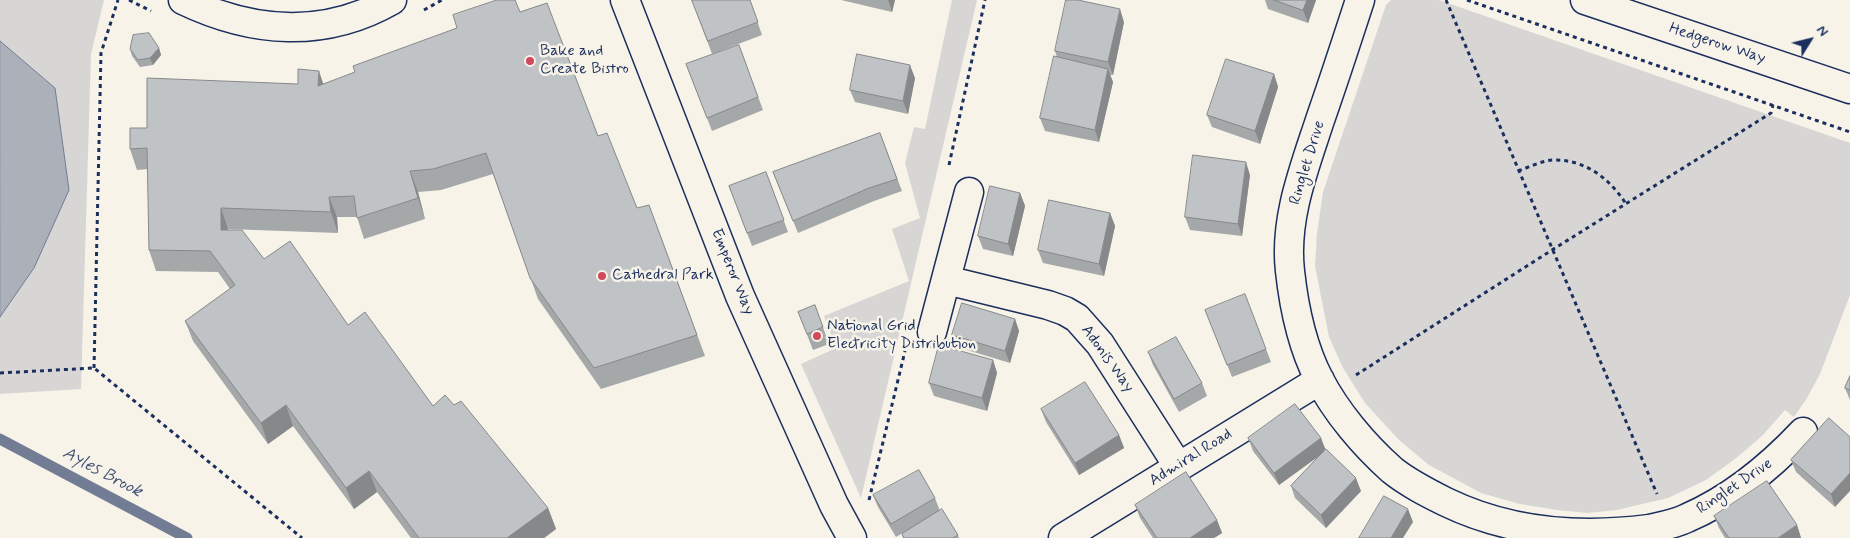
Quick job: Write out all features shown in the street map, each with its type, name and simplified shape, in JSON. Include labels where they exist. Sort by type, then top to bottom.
[{"type":"street","points":[[183,0],[231,19],[270,26],[304,28],[339,23],[376,9],[392,0]]},
{"type":"street","name":"Emperor Way","points":[[625,0],[740,296],[834,505],[852,538]]},
{"type":"street","name":"Ringlet Drive","points":[[1360,0],[1297,191],[1289,241],[1291,278],[1298,320],[1310,360],[1324,387],[1350,424],[1393,470],[1426,493],[1474,515],[1509,526],[1555,535],[1589,537],[1628,534],[1684,527],[1779,458],[1803,432]]},
{"type":"street","name":"Hedgerow Way","points":[[1584,0],[1850,89]]},
{"type":"street","points":[[932,332],[969,192]]},
{"type":"street","name":"Adonis Way","points":[[946,280],[1048,305],[1077,318],[1100,344],[1178,466]]},
{"type":"street","name":"Admiral Road","points":[[1063,538],[1178,466],[1324,387]]},
{"type":"path","points":[[94,368],[101,53],[118,0]]},
{"type":"path","points":[[1446,0],[1552,250],[1684,527]]},
{"type":"path","points":[[1467,0],[1850,132]]},
{"type":"path","points":[[1324,387],[1552,250],[1771,113],[1773,105]]},
{"type":"path","points":[[1518,171],[1539,163],[1554,160],[1586,166],[1611,183],[1626,204]]},
{"type":"path","points":[[0,373],[94,368],[302,538]]},
{"type":"shaded area","points":[[0,0],[104,0],[91,54],[81,389],[0,394],[0,317],[34,268],[55,88],[0,41]]},
{"type":"shaded area","points":[[952,0],[977,0],[861,498],[801,364],[836,348],[824,316],[909,281],[892,229],[920,218],[905,163],[914,127],[925,129]]},
{"type":"shaded area","points":[[1391,0],[1439,0],[1850,143],[1850,295],[1820,374],[1794,417],[1785,410],[1762,436],[1735,459],[1706,480],[1668,498],[1617,510],[1587,513],[1520,504],[1481,493],[1429,465],[1399,440],[1365,403],[1343,368],[1329,337],[1315,266],[1317,233],[1323,192],[1386,5]]},
{"type":"shaded area","points":[[0,41],[55,88],[69,190],[34,268],[0,317]]},
{"type":"building","name":"Cathedral Park","points":[[497,0],[515,0],[520,12],[547,3],[598,136],[607,133],[637,208],[649,205],[697,335],[594,368],[530,278],[486,153],[433,169],[410,171],[418,198],[357,218],[354,196],[329,197],[331,212],[221,208],[221,230],[242,230],[264,259],[290,241],[348,325],[365,312],[433,406],[445,395],[454,405],[461,401],[548,508],[507,538],[419,538],[369,471],[346,488],[286,405],[261,423],[185,321],[235,285],[210,251],[149,250],[147,148],[130,149],[130,128],[147,128],[147,78],[298,84],[298,69],[319,71],[318,86],[355,72],[353,66],[457,28],[453,15]]},
{"type":"building","points":[[692,0],[750,0],[758,22],[708,41]]},
{"type":"building","points":[[1066,0],[1078,0],[1120,9],[1108,62],[1055,51]]},
{"type":"building","points":[[1274,0],[1307,0],[1303,10]]},
{"type":"building","points":[[149,33],[159,48],[150,58],[138,60],[130,49],[133,35]]},
{"type":"building","points":[[739,45],[758,97],[707,118],[686,64]]},
{"type":"building","points":[[857,54],[910,65],[903,101],[850,90]]},
{"type":"building","points":[[1054,56],[1108,69],[1095,130],[1040,118]]},
{"type":"building","points":[[1226,59],[1274,74],[1255,131],[1207,115]]},
{"type":"building","points":[[880,133],[897,179],[869,188],[793,221],[773,172]]},
{"type":"building","points":[[1193,155],[1246,162],[1238,224],[1185,217]]},
{"type":"building","points":[[766,172],[784,220],[747,233],[729,186]]},
{"type":"building","points":[[990,186],[1020,193],[1008,244],[978,236]]},
{"type":"building","points":[[1049,200],[1110,213],[1099,264],[1038,250]]},
{"type":"building","points":[[1245,294],[1266,349],[1227,365],[1205,310]]},
{"type":"building","points":[[962,303],[1015,319],[1005,351],[952,335]]},
{"type":"building","points":[[815,305],[823,327],[807,334],[798,312]]},
{"type":"building","points":[[1176,337],[1202,383],[1174,399],[1148,352]]},
{"type":"building","points":[[939,345],[993,360],[982,398],[929,383]]},
{"type":"building","points":[[1850,376],[1850,390],[1845,388]]},
{"type":"building","points":[[1085,382],[1119,435],[1075,463],[1041,409]]},
{"type":"building","points":[[1295,404],[1321,438],[1274,473],[1248,438]]},
{"type":"building","points":[[1829,418],[1850,437],[1850,473],[1831,494],[1791,460]]},
{"type":"building","points":[[1326,449],[1356,478],[1321,515],[1291,486]]},
{"type":"building","points":[[919,470],[935,498],[891,524],[873,495]]},
{"type":"building","points":[[1186,472],[1217,520],[1190,538],[1157,538],[1135,505]]},
{"type":"building","points":[[1767,481],[1797,525],[1778,538],[1729,538],[1714,516]]},
{"type":"building","points":[[1384,496],[1408,509],[1391,538],[1359,538]]},
{"type":"building","points":[[942,509],[958,535],[953,538],[904,538],[902,534]]},
{"type":"waterway","name":"Ayles Brook","points":[[0,439],[187,538]]},
{"type":"place","name":"Bake and Create Bistro","points":[[530,61]]},
{"type":"place","name":"Cathedral Park","points":[[602,276]]},
{"type":"place","name":"National Grid Electricity Distribution","points":[[817,336]]}]
